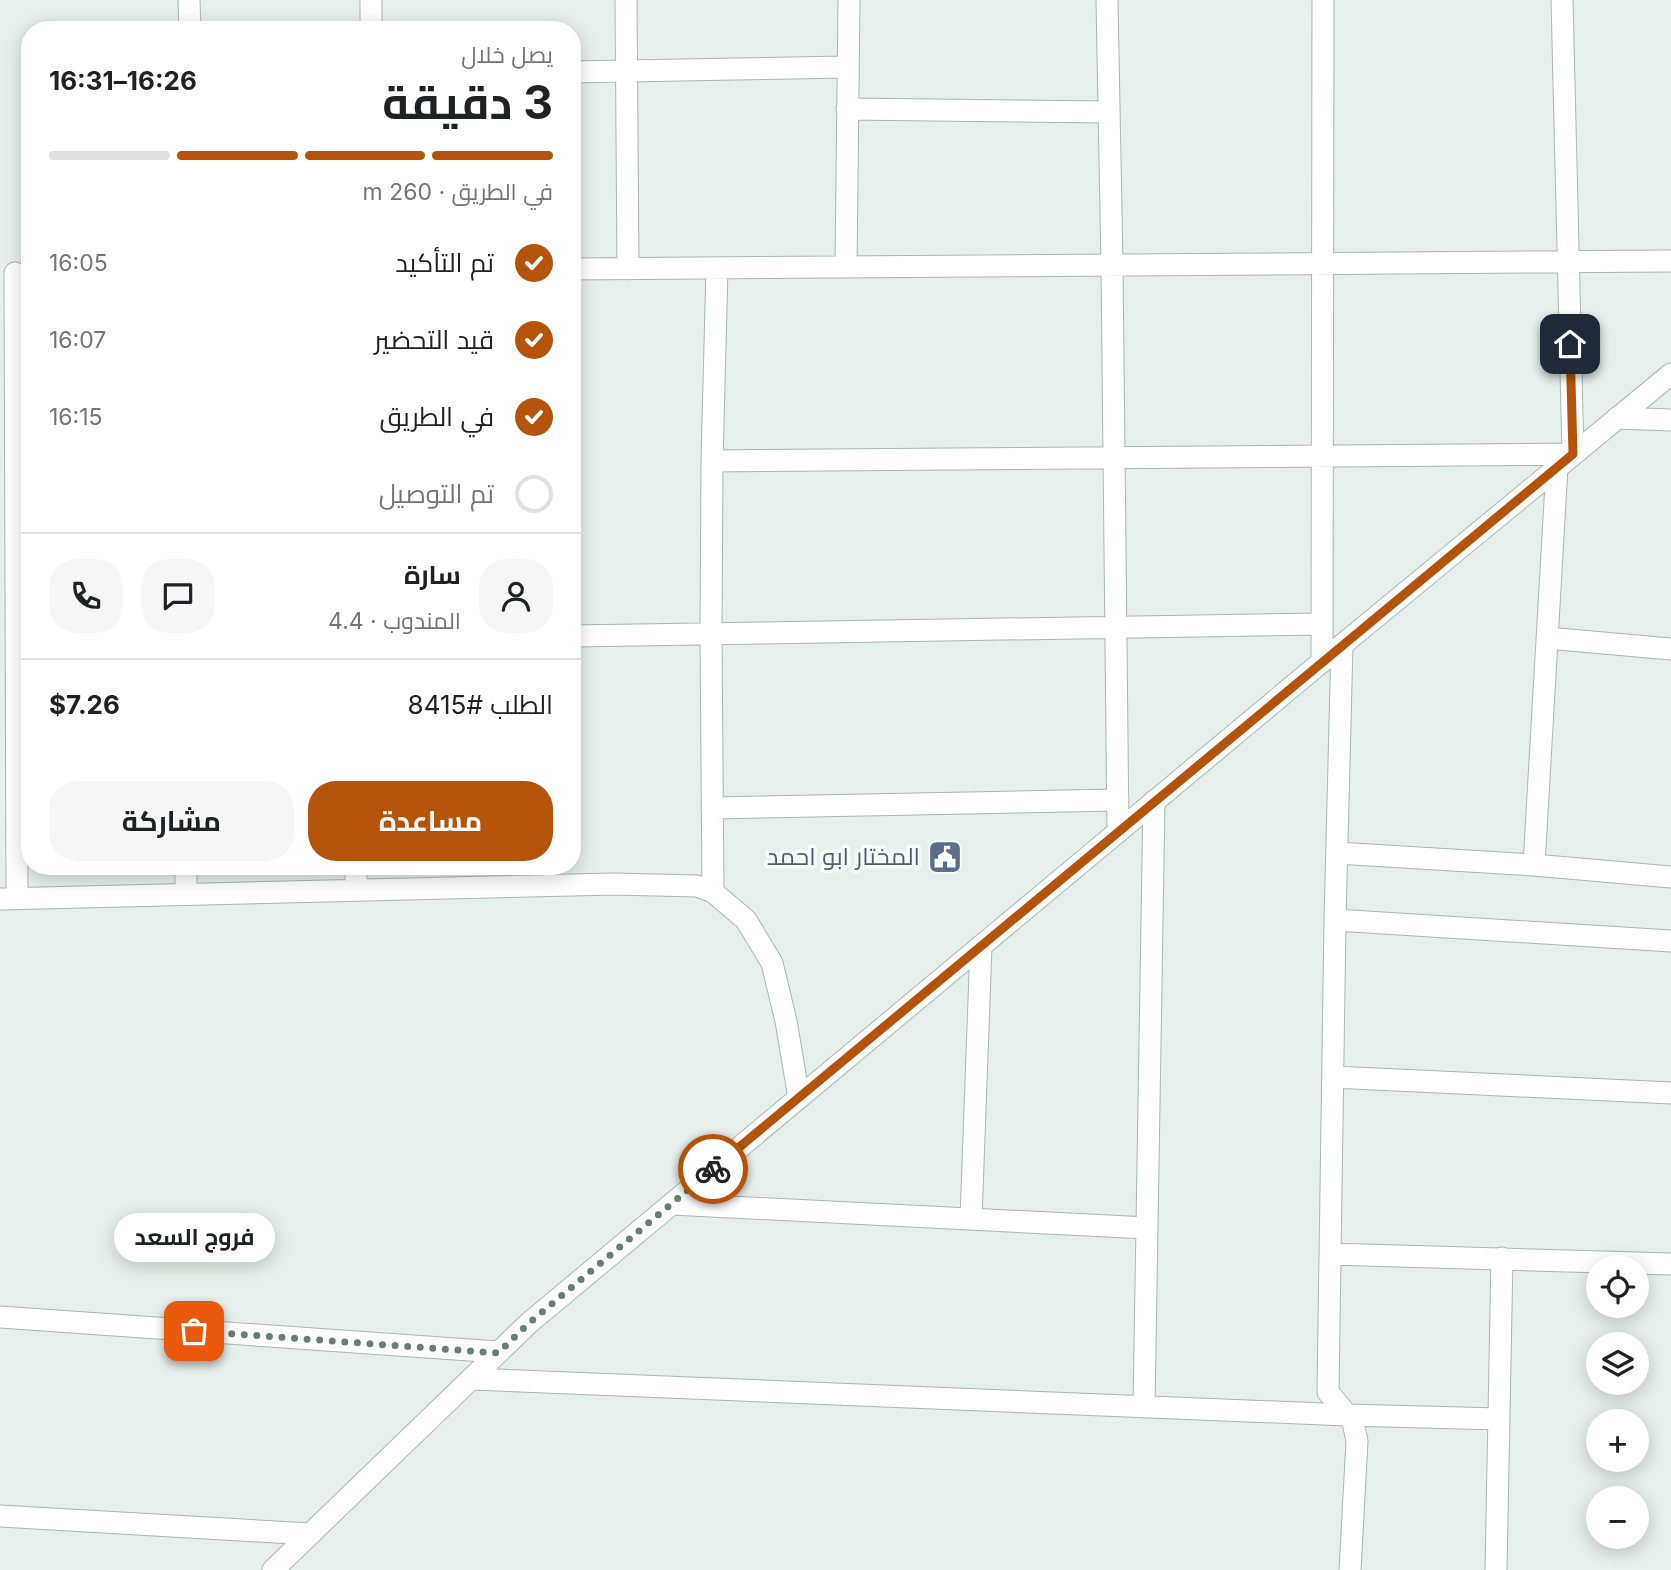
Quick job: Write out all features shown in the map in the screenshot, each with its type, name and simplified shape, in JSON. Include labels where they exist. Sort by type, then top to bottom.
[{"type":"street","points":[[189,0],[190,21]]},
{"type":"street","points":[[371,0],[371,21]]},
{"type":"street","points":[[626,0],[628,269]]},
{"type":"street","points":[[846,267],[849,0]]},
{"type":"street","points":[[1107,0],[1118,832]]},
{"type":"street","points":[[1322,662],[1323,0]]},
{"type":"street","points":[[1534,865],[1547,638],[1565,460],[1568,261],[1562,0]]},
{"type":"street","points":[[581,72],[848,67]]},
{"type":"street","points":[[848,109],[1109,112]]},
{"type":"street","points":[[581,269],[1671,261]]},
{"type":"street","points":[[713,892],[712,461],[717,268]]},
{"type":"street","points":[[15,273],[21,456]]},
{"type":"street","points":[[273,1570],[529,1323],[1671,374]]},
{"type":"street","points":[[1617,418],[1671,420]]},
{"type":"street","points":[[712,461],[1322,456],[1565,460]]},
{"type":"street","points":[[581,636],[1322,624]]},
{"type":"street","points":[[1547,638],[1671,649]]},
{"type":"street","points":[[1342,645],[1328,1392],[1353,1422],[1357,1441],[1350,1570]]},
{"type":"street","points":[[21,765],[9,898],[356,890],[545,876],[614,884],[697,886],[713,892],[746,920],[772,963],[786,1021],[799,1098]]},
{"type":"street","points":[[712,808],[1118,800]]},
{"type":"street","points":[[1144,1407],[1154,801]]},
{"type":"street","points":[[1337,853],[1534,865],[1671,877]]},
{"type":"street","points":[[186,875],[186,894]]},
{"type":"street","points":[[356,875],[356,890]]},
{"type":"street","points":[[1335,920],[1671,941]]},
{"type":"street","points":[[971,1219],[981,946]]},
{"type":"street","points":[[1333,1077],[1671,1093]]},
{"type":"street","points":[[671,1204],[1147,1228]]},
{"type":"street","points":[[1330,1254],[1671,1264]]},
{"type":"street","points":[[1496,1570],[1502,1258]]},
{"type":"street","points":[[0,1317],[498,1353]]},
{"type":"street","points":[[471,1379],[1499,1419]]},
{"type":"street","points":[[0,1516],[310,1534]]},
{"type":"way so far","points":[[194,1331],[498,1353],[529,1323],[713,1169]]},
{"type":"place","name":"المختار ابو احمد","points":[[945,857]]},
{"type":"place","name":"فروج السعد","points":[[194,1331]]},
{"type":"route","points":[[713,1169],[1573,454],[1570,344]]}]
